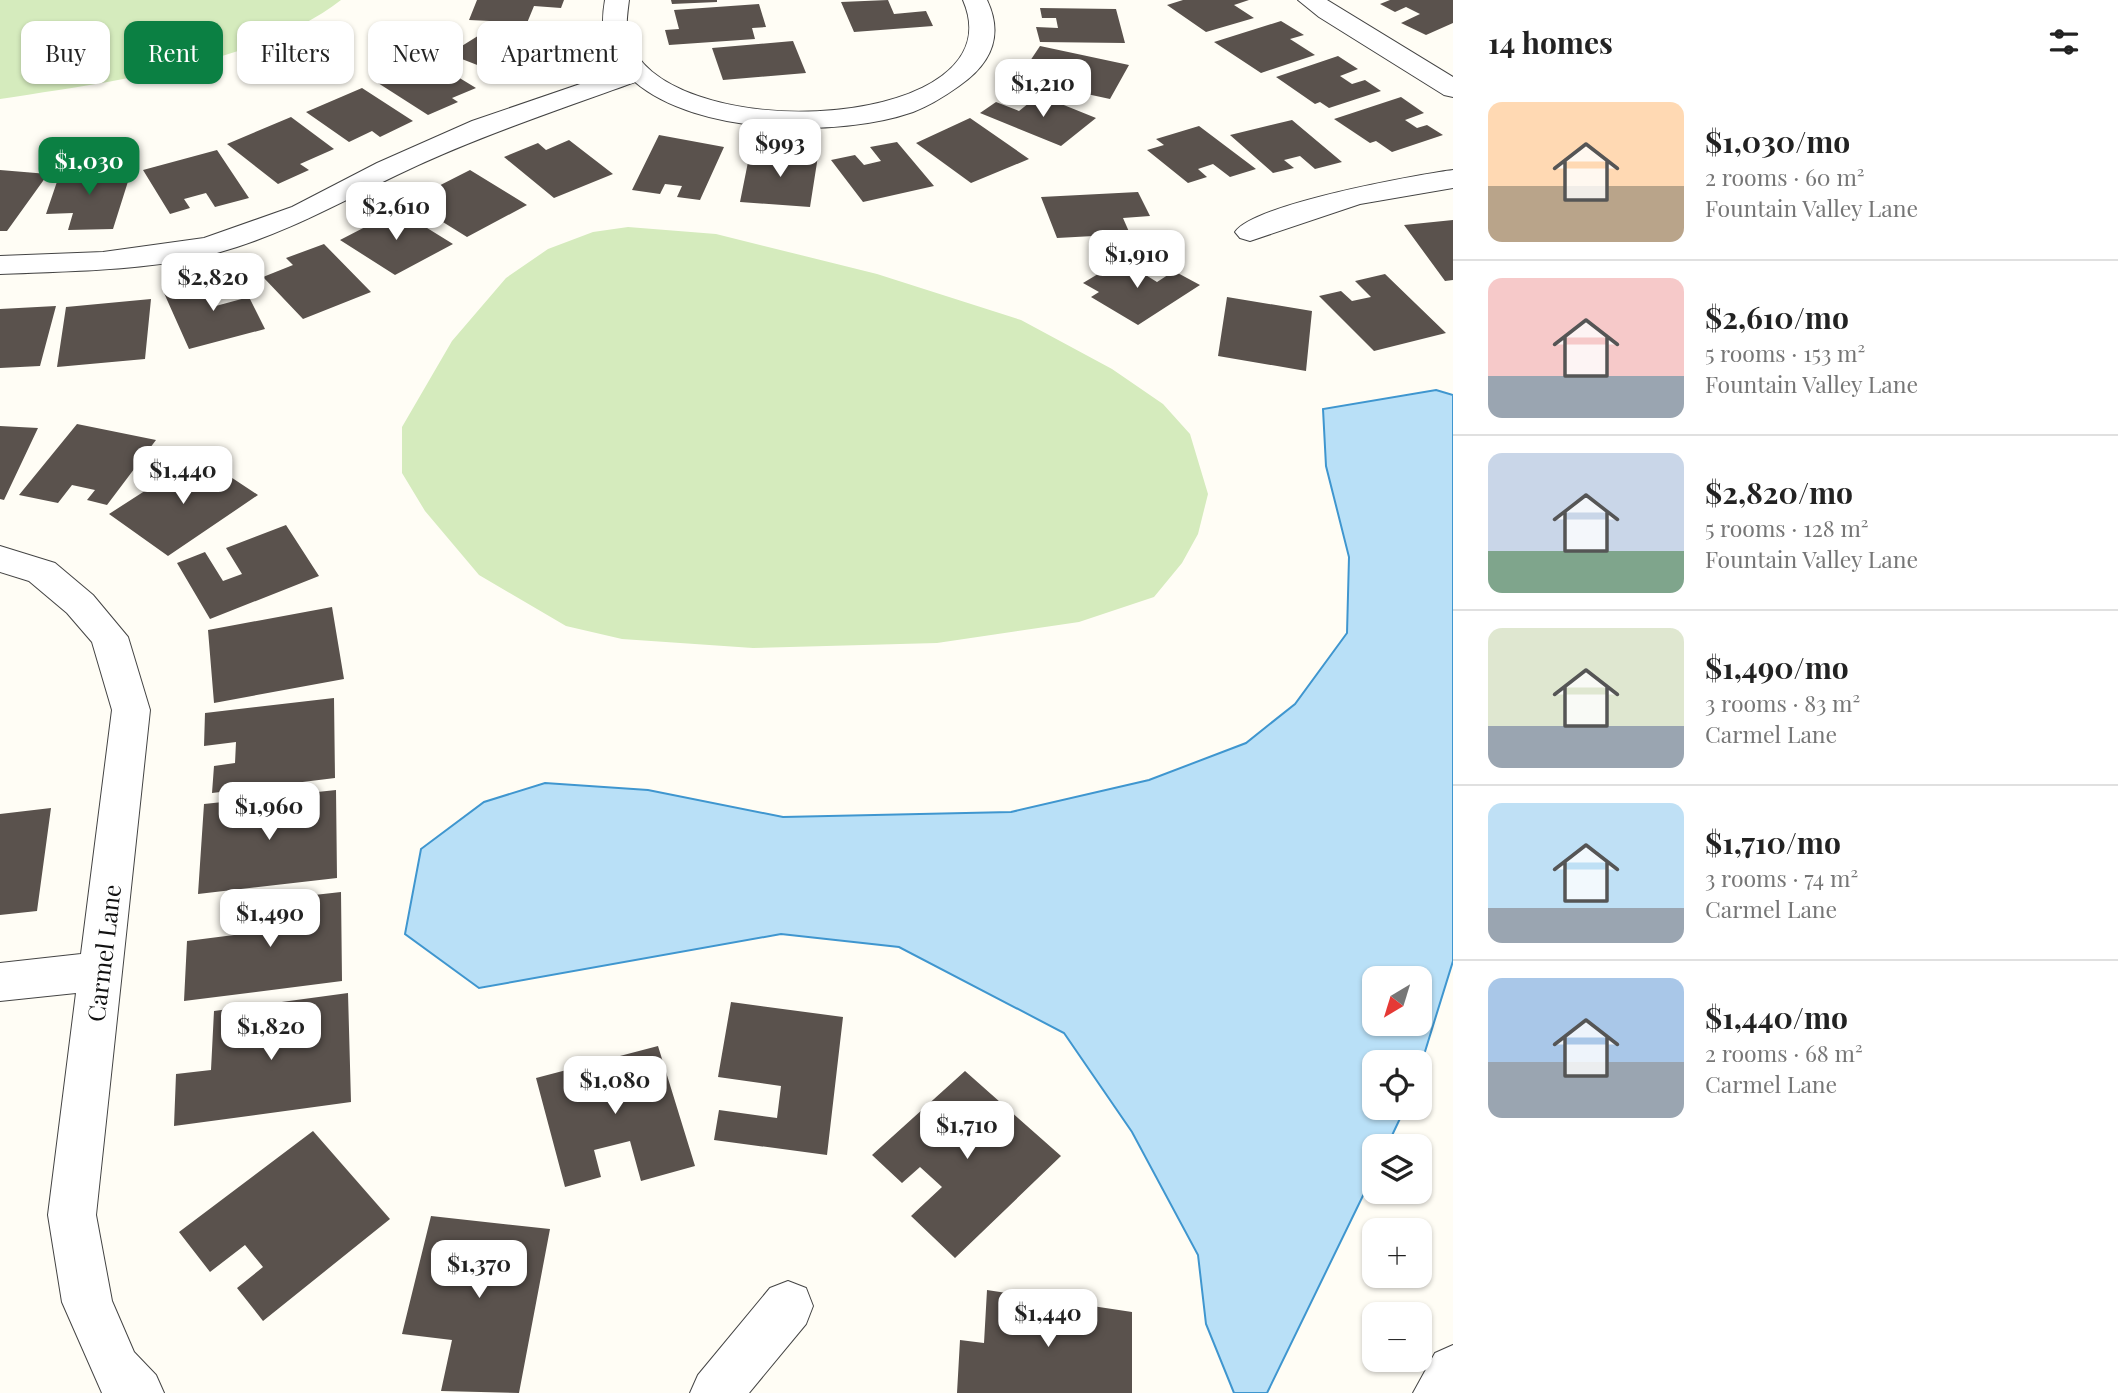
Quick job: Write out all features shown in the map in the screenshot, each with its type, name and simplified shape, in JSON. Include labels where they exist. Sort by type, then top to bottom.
[{"type":"street","points":[[612,21],[617,0]]},
{"type":"street","points":[[642,74],[657,86],[740,115],[790,119],[854,116],[896,109],[957,76],[975,60],[984,38],[985,18],[975,0]]},
{"type":"street","points":[[1310,0],[1339,21],[1411,60],[1453,89]]},
{"type":"street","points":[[0,265],[103,261],[209,246],[302,213],[387,169],[482,127],[605,84]]},
{"type":"street","points":[[1250,232],[1311,207],[1349,197],[1420,181],[1453,179]]},
{"type":"street","name":"Carmel Lane","points":[[0,559],[42,572],[80,604],[109,637],[131,710],[72,1215],[87,1302],[116,1370],[138,1393]]},
{"type":"street","points":[[0,982],[100,971]]},
{"type":"street","points":[[716,1393],[788,1306]]},
{"type":"street","points":[[1440,1393],[1453,1371]]},
{"type":"green space","points":[[0,0],[341,0],[309,21],[237,21],[237,51],[223,55],[223,21],[124,21],[124,79],[110,82],[110,21],[21,21],[21,84],[96,84],[0,99]]},
{"type":"green space","points":[[628,227],[716,234],[877,274],[1021,320],[1112,369],[1163,404],[1190,434],[1208,494],[1198,534],[1182,563],[1154,597],[1079,622],[937,643],[753,648],[622,639],[566,626],[479,575],[425,511],[402,473],[402,427],[452,341],[506,278],[548,249],[593,232]]},
{"type":"water","points":[[1436,390],[1453,395],[1453,961],[1432,1029],[1432,966],[1362,966],[1362,1036],[1430,1036],[1425,1050],[1362,1050],[1362,1120],[1399,1120],[1393,1134],[1362,1134],[1362,1198],[1267,1393],[1234,1393],[1206,1324],[1198,1255],[1132,1132],[1064,1033],[899,947],[781,934],[479,988],[405,934],[421,849],[484,802],[545,783],[648,790],[783,817],[1011,812],[1149,780],[1246,743],[1295,704],[1347,633],[1349,557],[1326,466],[1323,409]]},
{"type":"building","points":[[477,0],[564,0],[561,8],[534,6],[528,21],[469,20]]},
{"type":"building","points":[[671,0],[717,0],[717,2],[672,4]]},
{"type":"building","points":[[888,0],[894,14],[926,11],[933,26],[854,32],[841,2]]},
{"type":"building","points":[[1183,0],[1249,0],[1234,5],[1254,18],[1206,32],[1167,5]]},
{"type":"building","points":[[1390,0],[1453,0],[1453,23],[1426,35],[1401,23],[1420,14],[1406,7],[1395,12],[1380,4]]},
{"type":"building","points":[[759,4],[766,27],[752,28],[755,39],[669,45],[665,30],[679,29],[674,10]]},
{"type":"building","points":[[1040,8],[1116,9],[1125,43],[1040,42],[1036,27],[1058,28],[1056,18],[1042,18]]},
{"type":"building","points":[[1281,21],[1304,35],[1290,39],[1315,55],[1261,73],[1214,42]]},
{"type":"building","points":[[477,36],[477,65],[463,59],[463,45]]},
{"type":"building","points":[[793,41],[806,73],[723,80],[712,48]]},
{"type":"building","points":[[1040,46],[1129,65],[1110,99],[1036,83],[1041,74],[1051,76],[1057,67],[1030,61]]},
{"type":"building","points":[[1338,56],[1358,69],[1340,76],[1352,84],[1365,80],[1381,91],[1329,108],[1320,102],[1315,104],[1276,77]]},
{"type":"building","points":[[463,80],[476,88],[452,98],[458,102],[428,115],[380,84],[463,84]]},
{"type":"building","points":[[362,88],[413,121],[380,137],[372,131],[349,142],[306,112]]},
{"type":"building","points":[[1039,95],[1096,118],[1061,146],[980,113],[996,102],[1019,111]]},
{"type":"building","points":[[1401,97],[1424,113],[1405,120],[1417,128],[1427,125],[1443,135],[1392,152],[1376,141],[1370,143],[1334,119]]},
{"type":"building","points":[[291,117],[334,149],[300,164],[309,170],[278,184],[227,144]]},
{"type":"building","points":[[970,118],[1029,159],[971,183],[916,143]]},
{"type":"building","points":[[1292,120],[1342,162],[1315,169],[1300,156],[1284,160],[1294,168],[1273,173],[1230,135]]},
{"type":"building","points":[[1199,126],[1256,169],[1230,177],[1213,164],[1198,169],[1207,177],[1188,183],[1147,150],[1164,145],[1156,139]]},
{"type":"building","points":[[659,135],[724,147],[700,200],[677,197],[682,186],[665,184],[660,194],[632,190]]},
{"type":"building","points":[[569,140],[613,174],[554,198],[504,157],[538,143],[546,150]]},
{"type":"building","points":[[897,142],[934,186],[863,202],[831,160],[855,155],[864,165],[881,161],[870,147]]},
{"type":"building","points":[[217,150],[249,198],[215,207],[206,193],[184,199],[190,208],[170,214],[143,170]]},
{"type":"building","points":[[750,152],[818,156],[810,207],[740,202]]},
{"type":"building","points":[[101,166],[99,173],[131,172],[113,229],[68,230],[73,213],[46,214],[62,167]]},
{"type":"building","points":[[0,170],[48,174],[7,231],[0,231]]},
{"type":"building","points":[[470,170],[527,205],[467,237],[409,201]]},
{"type":"building","points":[[1138,192],[1150,216],[1123,218],[1130,234],[1057,238],[1041,197]]},
{"type":"building","points":[[398,210],[453,244],[395,275],[340,240]]},
{"type":"building","points":[[1453,220],[1453,280],[1445,281],[1404,225]]},
{"type":"building","points":[[324,244],[371,292],[303,319],[263,277],[293,265],[286,258]]},
{"type":"building","points":[[1133,253],[1148,262],[1136,269],[1157,282],[1174,271],[1200,285],[1138,325],[1091,297],[1099,292],[1083,283]]},
{"type":"building","points":[[240,273],[246,285],[206,296],[212,307],[249,297],[265,329],[189,349],[164,293]]},
{"type":"building","points":[[1385,274],[1446,333],[1374,351],[1319,296],[1341,291],[1352,301],[1371,297],[1355,281]]},
{"type":"building","points":[[1227,297],[1312,311],[1306,371],[1218,356]]},
{"type":"building","points":[[151,299],[145,359],[57,367],[66,307]]},
{"type":"building","points":[[56,306],[40,366],[0,368],[0,309]]},
{"type":"building","points":[[77,424],[156,440],[107,505],[87,500],[95,490],[72,485],[58,503],[19,495]]},
{"type":"building","points":[[0,426],[38,428],[4,500],[0,499]]},
{"type":"building","points":[[199,456],[258,495],[168,556],[109,514]]},
{"type":"building","points":[[286,525],[319,576],[210,619],[177,563],[205,552],[223,581],[242,574],[226,548]]},
{"type":"building","points":[[332,607],[344,679],[214,703],[208,630]]},
{"type":"building","points":[[334,698],[335,778],[212,793],[214,766],[235,763],[236,742],[204,746],[205,713]]},
{"type":"building","points":[[336,790],[337,878],[198,894],[204,804]]},
{"type":"building","points":[[51,808],[37,911],[0,915],[0,814]]},
{"type":"building","points":[[341,892],[342,981],[184,1001],[187,941],[234,935],[235,904]]},
{"type":"building","points":[[348,993],[351,1102],[174,1126],[176,1074],[211,1070],[214,1011]]},
{"type":"building","points":[[731,1002],[843,1017],[827,1155],[714,1140],[719,1110],[777,1118],[781,1086],[718,1077]]},
{"type":"building","points":[[658,1046],[695,1166],[641,1181],[630,1141],[594,1150],[601,1177],[565,1187],[536,1078]]},
{"type":"building","points":[[965,1071],[1061,1156],[955,1258],[911,1216],[942,1187],[920,1167],[902,1183],[872,1155]]},
{"type":"building","points":[[313,1131],[390,1219],[263,1321],[237,1288],[263,1267],[245,1245],[210,1272],[179,1232]]},
{"type":"building","points":[[431,1216],[550,1229],[519,1393],[441,1391],[452,1340],[402,1334]]},
{"type":"building","points":[[987,1290],[1132,1312],[1132,1393],[957,1393],[960,1340],[984,1343]]}]
